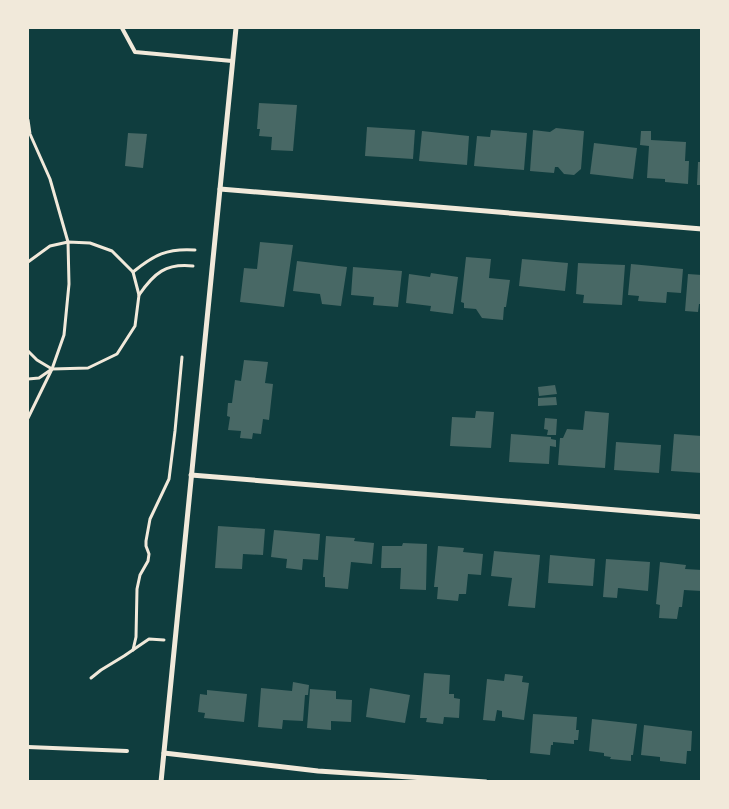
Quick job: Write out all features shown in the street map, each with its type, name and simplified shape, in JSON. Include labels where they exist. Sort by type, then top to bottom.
[{"type":"street","points":[[161,782],[236,28]]},
{"type":"street","points":[[220,189],[702,229]]},
{"type":"street","points":[[191,475],[702,518]]},
{"type":"street","points":[[164,753],[318,771],[486,782]]},
{"type":"lane","points":[[122,28],[135,52],[232,61]]},
{"type":"lane","points":[[28,747],[126,751]]},
{"type":"path","points":[[28,120],[29,132],[50,179],[68,242],[69,284],[64,335],[52,369],[28,418]]},
{"type":"path","points":[[28,262],[50,246],[68,242],[90,243],[112,251],[133,272],[139,295],[135,326],[117,354],[88,368],[52,369],[36,360],[28,351]]},
{"type":"path","points":[[133,272],[158,254],[177,250],[195,250]]},
{"type":"path","points":[[139,295],[158,272],[180,264],[193,266]]},
{"type":"path","points":[[133,650],[136,636],[137,588],[140,575],[148,561],[149,554],[146,546],[150,519],[169,478],[182,357]]},
{"type":"path","points":[[28,380],[39,378],[52,369]]},
{"type":"path","points":[[91,678],[148,638],[155,639]]},
{"type":"building","points":[[259,103],[297,105],[293,151],[271,150],[272,137],[259,136],[260,129],[257,129]]},
{"type":"building","points":[[367,127],[415,130],[413,159],[365,156]]},
{"type":"building","points":[[556,128],[584,131],[581,169],[574,175],[564,174],[558,167],[555,167],[554,173],[530,171],[533,130],[550,132]]},
{"type":"building","points":[[491,130],[527,133],[524,170],[474,166],[477,136],[490,137]]},
{"type":"building","points":[[422,131],[469,136],[467,165],[419,161]]},
{"type":"building","points":[[641,131],[651,131],[651,140],[686,142],[685,161],[689,161],[688,184],[665,182],[665,179],[647,178],[649,146],[640,145]]},
{"type":"building","points":[[128,133],[147,134],[143,168],[125,166]]},
{"type":"building","points":[[594,143],[637,148],[633,179],[590,174]]},
{"type":"building","points":[[698,162],[702,162],[702,185],[697,185]]},
{"type":"building","points":[[260,242],[293,245],[284,307],[240,302],[244,268],[257,269]]},
{"type":"building","points":[[466,257],[491,259],[489,278],[510,280],[503,320],[482,318],[476,309],[464,308],[464,303],[461,302]]},
{"type":"building","points":[[522,259],[568,263],[565,291],[519,286]]},
{"type":"building","points":[[297,261],[347,267],[341,306],[322,304],[320,294],[293,291]]},
{"type":"building","points":[[578,263],[625,265],[622,305],[583,303],[584,295],[576,294]]},
{"type":"building","points":[[631,264],[683,269],[681,293],[667,292],[666,303],[638,301],[639,296],[628,295]]},
{"type":"building","points":[[353,267],[402,271],[398,307],[373,305],[374,297],[351,295]]},
{"type":"building","points":[[431,273],[458,277],[453,314],[430,311],[431,306],[406,303],[409,274],[430,277]]},
{"type":"building","points":[[688,274],[702,275],[702,304],[699,304],[698,312],[685,311]]},
{"type":"building","points":[[244,360],[268,362],[265,383],[273,384],[269,420],[263,419],[261,434],[253,433],[252,439],[240,438],[241,431],[228,430],[230,417],[227,416],[228,403],[232,403],[235,380],[241,381]]},
{"type":"building","points":[[555,385],[557,394],[539,396],[538,387]]},
{"type":"building","points":[[556,397],[557,405],[538,406],[538,398]]},
{"type":"building","points":[[476,411],[494,412],[491,448],[450,446],[452,417],[475,418]]},
{"type":"building","points":[[585,411],[609,413],[605,468],[558,465],[560,438],[563,438],[567,429],[583,430]]},
{"type":"building","points":[[545,418],[557,419],[556,435],[547,435],[548,430],[544,429]]},
{"type":"building","points":[[511,434],[551,437],[551,439],[556,440],[556,447],[550,446],[549,464],[509,462]]},
{"type":"building","points":[[674,434],[702,436],[702,473],[671,471]]},
{"type":"building","points":[[616,442],[661,445],[659,473],[614,470]]},
{"type":"building","points":[[218,526],[265,529],[263,555],[243,554],[242,569],[215,568]]},
{"type":"building","points":[[274,530],[320,534],[318,560],[303,559],[302,570],[286,568],[287,559],[271,557]]},
{"type":"building","points":[[326,536],[355,538],[354,541],[374,543],[372,564],[351,562],[348,589],[325,587],[325,577],[323,577]]},
{"type":"building","points":[[403,543],[427,544],[426,590],[400,589],[401,568],[381,568],[382,546],[402,546]]},
{"type":"building","points":[[438,546],[464,548],[463,552],[483,554],[481,575],[468,574],[466,594],[459,594],[458,601],[437,599],[438,587],[434,587]]},
{"type":"building","points":[[494,551],[540,555],[535,608],[508,606],[512,578],[491,576]]},
{"type":"building","points":[[550,555],[595,559],[593,586],[548,583]]},
{"type":"building","points":[[606,559],[650,562],[648,591],[618,588],[617,598],[603,597]]},
{"type":"building","points":[[660,562],[686,565],[685,569],[702,570],[702,591],[684,590],[682,607],[679,607],[677,619],[659,618],[660,605],[656,604]]},
{"type":"building","points":[[424,673],[450,675],[449,694],[454,694],[454,698],[460,699],[459,718],[444,717],[443,724],[426,722],[427,718],[420,718]]},
{"type":"building","points":[[505,674],[523,676],[522,682],[529,683],[524,720],[502,717],[502,711],[497,710],[495,721],[483,720],[487,679],[504,681]]},
{"type":"building","points":[[293,682],[309,685],[308,695],[305,695],[303,721],[283,720],[282,729],[258,727],[261,688],[292,691]]},
{"type":"building","points":[[370,688],[410,695],[405,723],[366,717]]},
{"type":"building","points":[[310,689],[336,691],[336,699],[352,700],[351,722],[331,721],[331,730],[307,728]]},
{"type":"building","points":[[207,690],[247,694],[244,722],[204,718],[205,713],[198,712],[200,694],[207,695]]},
{"type":"building","points":[[533,714],[577,717],[576,730],[579,730],[578,740],[574,740],[574,744],[553,742],[550,755],[530,753]]},
{"type":"building","points":[[592,719],[637,724],[631,761],[610,759],[611,757],[604,756],[604,753],[589,751]]},
{"type":"building","points":[[644,725],[692,731],[691,751],[687,751],[686,764],[660,761],[660,757],[641,755]]}]
